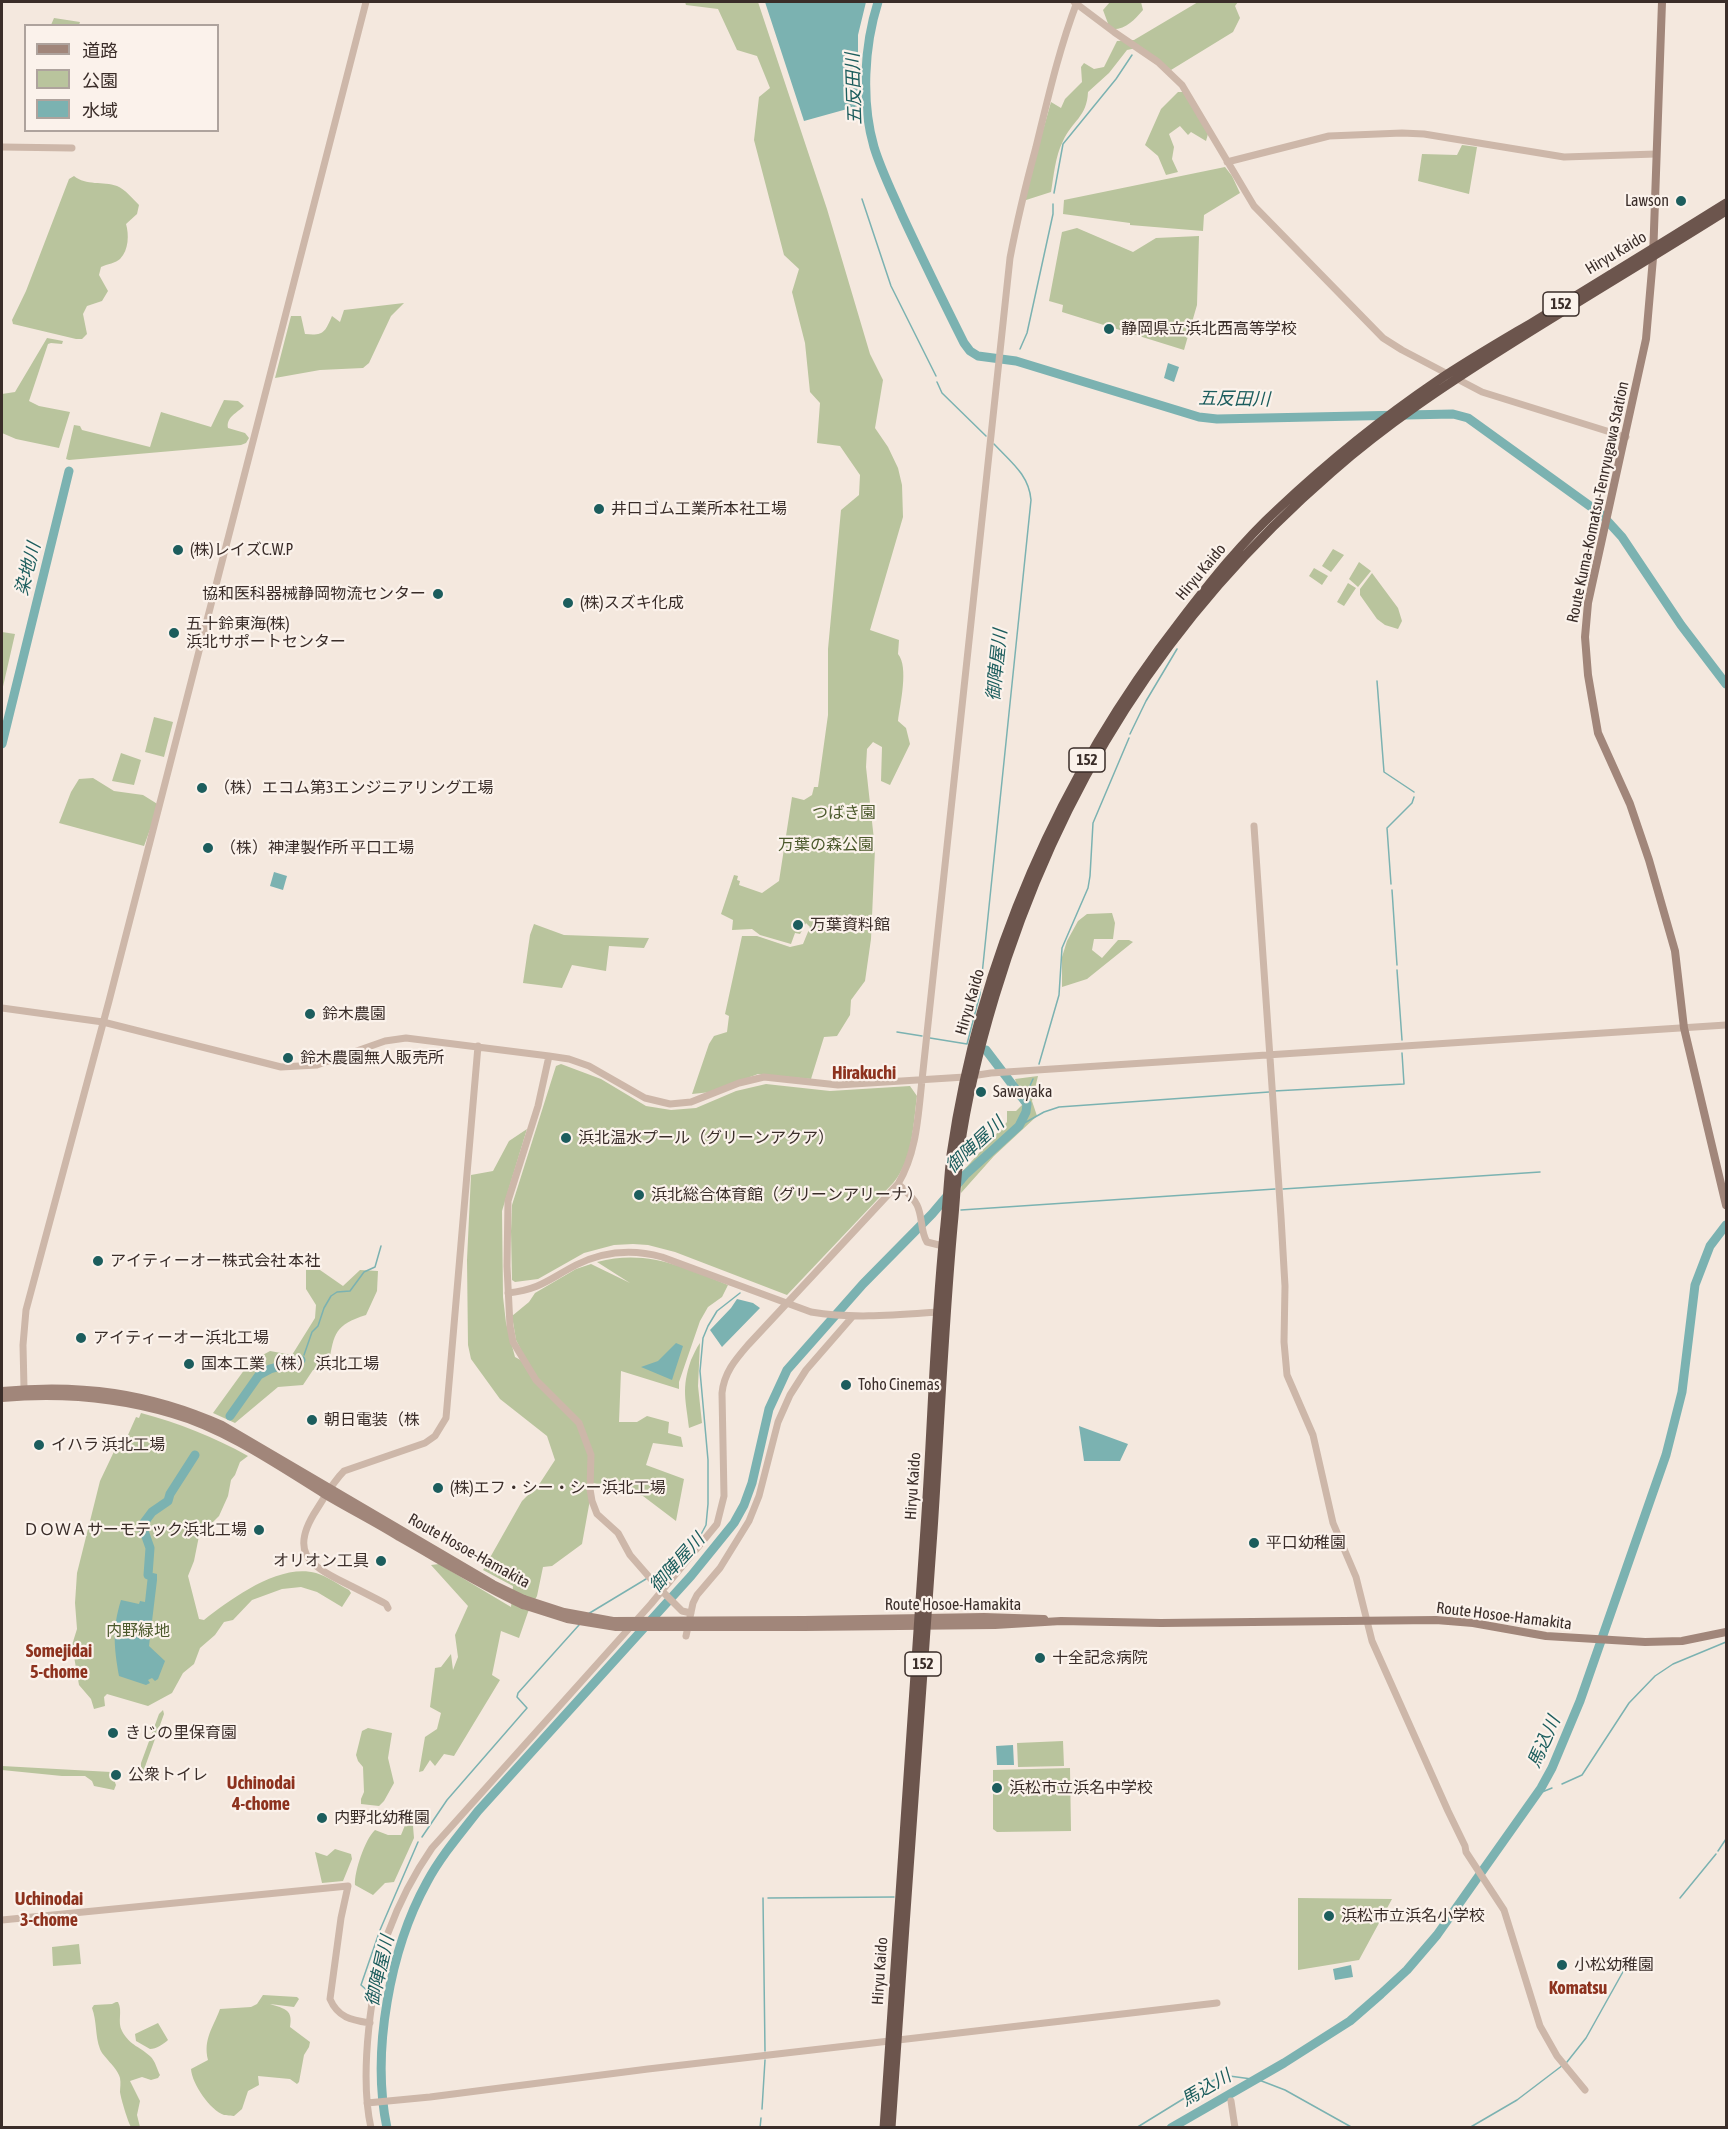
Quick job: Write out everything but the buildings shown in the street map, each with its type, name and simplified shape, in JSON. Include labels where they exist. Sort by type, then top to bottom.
[{"type":"highway","name":"Hiryu Kaido","points":[[1653,253],[1726,203]]},
{"type":"highway","name":"Hiryu Kaido","points":[[891,2127],[894,2041],[941,1310],[942,1246],[948,1188],[980,1015],[1016,908],[1053,824],[1116,710],[1166,639],[1233,557],[1275,511],[1398,409],[1653,253],[1726,212]]},
{"type":"highway","name":"Hiryu Kaido","points":[[941,1310],[956,1200],[959,1154],[969,1076],[1024,909],[1062,822],[1118,718],[1166,649],[1220,582],[1330,473],[1452,376]]},
{"type":"highway","name":"Hiryu Kaido","points":[[884,2127],[894,2041]]},
{"type":"main road","name":"Route Kuma-Komatsu-Tenryugawa Station","points":[[1662,2],[1653,253],[1646,339],[1585,617],[1585,647],[1592,706],[1598,733],[1630,804],[1675,951],[1684,1028],[1726,1203]]},
{"type":"main road","name":"Route Hosoe-Hamakita","points":[[2,1390],[24,1388],[102,1390],[133,1395],[197,1414],[222,1425],[328,1492]]},
{"type":"main road","name":"Route Hosoe-Hamakita","points":[[2,1398],[43,1395],[94,1397],[130,1402],[175,1414],[221,1434],[524,1602],[613,1621],[922,1622],[1007,1617],[1060,1621],[1161,1623],[1436,1620],[1473,1623],[1546,1636],[1669,1643],[1726,1632]]},
{"type":"street","points":[[24,1388],[23,1345],[26,1310],[103,1022],[366,2]]},
{"type":"street","points":[[371,2127],[366,2064],[370,2022],[388,1933],[406,1893],[432,1848],[664,1592],[717,1524],[724,1496],[722,1393],[726,1376],[735,1359],[898,1184],[910,1159],[922,1080],[1010,258],[1021,203],[1061,46],[1076,2],[1158,62],[1182,85],[1254,207],[1383,338],[1402,350],[1496,397],[1626,437]]},
{"type":"street","points":[[1227,162],[1329,136],[1402,133],[1436,136],[1564,157],[1656,154]]},
{"type":"street","points":[[2,147],[72,148]]},
{"type":"street","points":[[1254,826],[1285,1286],[1284,1342],[1287,1375],[1313,1435],[1333,1523],[1356,1577],[1372,1641],[1448,1812],[1466,1846],[1466,1852],[1507,1917],[1536,2018],[1551,2047],[1585,2090]]},
{"type":"street","points":[[2,1008],[103,1022],[281,1067],[316,1065],[399,1038],[419,1038],[549,1056],[569,1059],[589,1066],[638,1095],[663,1103],[691,1102],[739,1083],[764,1077],[838,1084],[922,1080],[1011,1072],[1726,1025]]},
{"type":"street","points":[[388,1608],[386,1604],[322,1572],[308,1558],[304,1544],[305,1530],[344,1471],[425,1443],[435,1436],[446,1418],[478,1046]]},
{"type":"street","points":[[549,1056],[538,1106],[508,1201],[506,1229],[508,1293],[513,1342],[536,1380],[579,1423],[591,1455],[590,1489],[597,1514],[618,1533],[630,1555],[682,1611],[691,1613]]},
{"type":"street","points":[[898,1184],[918,1206],[923,1235],[927,1242],[942,1246]]},
{"type":"street","points":[[508,1293],[541,1286],[594,1258],[623,1252],[638,1252],[662,1257],[811,1312],[850,1316],[941,1310]]},
{"type":"street","points":[[686,1636],[697,1595],[725,1560],[749,1521],[759,1496],[778,1422],[790,1395],[806,1370],[850,1316]]},
{"type":"street","points":[[2,1920],[348,1886],[339,1928],[330,1999],[335,2008],[346,2018],[370,2022]]},
{"type":"street","points":[[370,2103],[1217,2003]]},
{"type":"street","points":[[1231,2101],[1235,2127]]},
{"type":"green space","points":[[685,2],[758,2],[827,209],[870,354],[883,380],[875,428],[898,468],[902,485],[903,517],[870,630],[899,640],[898,654],[903,676],[898,721],[906,728],[910,744],[890,785],[881,781],[882,747],[873,742],[867,749],[866,767],[875,849],[871,939],[865,981],[851,1000],[850,1015],[837,1036],[824,1037],[811,1079],[758,1074],[711,1092],[692,1094],[709,1044],[714,1036],[727,1032],[729,1016],[725,1014],[742,936],[757,936],[790,947],[803,944],[810,927],[806,923],[800,934],[795,933],[791,944],[760,935],[752,929],[732,930],[733,920],[721,914],[734,875],[738,876],[739,885],[762,893],[779,881],[792,797],[804,800],[812,795],[814,787],[818,787],[828,715],[828,649],[841,510],[859,495],[860,475],[840,446],[817,443],[820,403],[810,392],[805,343],[792,292],[799,269],[784,255],[754,140],[759,97],[770,88],[757,56],[737,50],[718,9],[686,5]]},
{"type":"green space","points":[[1110,2],[1141,2],[1143,10],[1125,27],[1110,29],[1103,10]]},
{"type":"green space","points":[[1198,2],[1238,2],[1235,6],[1240,18],[1233,32],[1171,70],[1141,47],[1127,50],[1109,73],[1088,92],[1082,113],[1060,147],[1051,192],[1023,201],[1051,102],[1061,108],[1065,99],[1082,82],[1081,67],[1084,63],[1094,69],[1104,67],[1117,41],[1134,40]]},
{"type":"green space","points":[[54,18],[80,22],[79,24],[51,24]]},
{"type":"green space","points":[[1178,92],[1186,92],[1208,134],[1206,141],[1191,132],[1188,135],[1180,126],[1169,134],[1174,147],[1172,159],[1178,172],[1166,175],[1158,156],[1145,145],[1161,109]]},
{"type":"green space","points":[[1462,145],[1477,147],[1469,194],[1418,181],[1422,154],[1457,155]]},
{"type":"green space","points":[[1225,167],[1240,193],[1204,215],[1203,231],[1130,225],[1130,223],[1063,214],[1064,200]]},
{"type":"green space","points":[[74,176],[84,181],[117,186],[139,205],[137,214],[126,224],[128,242],[123,255],[116,262],[101,267],[99,275],[108,291],[102,301],[87,306],[83,314],[87,334],[82,339],[13,324],[12,320],[26,291],[69,179]]},
{"type":"green space","points":[[1077,228],[1133,252],[1156,238],[1199,236],[1197,305],[1184,350],[1062,312],[1063,305],[1049,301],[1062,232]]},
{"type":"green space","points":[[404,303],[391,316],[369,363],[363,368],[320,370],[275,378],[291,316],[301,316],[305,334],[316,334],[323,332],[332,316],[340,322],[344,310]]},
{"type":"green space","points":[[47,338],[63,341],[62,344],[48,344],[29,401],[39,406],[70,412],[59,448],[16,439],[2,433],[2,394],[15,392]]},
{"type":"green space","points":[[224,400],[238,401],[244,406],[230,418],[228,428],[245,433],[249,438],[246,443],[66,459],[74,425],[80,426],[82,430],[150,447],[161,412],[211,427]]},
{"type":"green space","points":[[1333,549],[1344,555],[1331,572],[1322,566]]},
{"type":"green space","points":[[1359,562],[1371,571],[1358,587],[1349,579]]},
{"type":"green space","points":[[1314,568],[1328,576],[1322,585],[1309,576]]},
{"type":"green space","points":[[1372,573],[1398,608],[1402,621],[1398,629],[1385,625],[1377,619],[1360,595],[1360,589]]},
{"type":"green space","points":[[1348,583],[1356,588],[1344,606],[1337,602]]},
{"type":"green space","points":[[2,632],[15,634],[2,691]]},
{"type":"green space","points":[[154,717],[173,722],[164,757],[145,752]]},
{"type":"green space","points":[[121,753],[141,760],[134,785],[112,781]]},
{"type":"green space","points":[[93,778],[114,791],[143,795],[159,805],[144,846],[59,823],[71,792],[79,779]]},
{"type":"green space","points":[[1112,913],[1115,923],[1113,939],[1094,939],[1092,950],[1102,958],[1118,940],[1133,942],[1087,979],[1062,987],[1062,957],[1067,941],[1078,921],[1087,914]]},
{"type":"green space","points":[[534,924],[564,935],[649,938],[644,948],[609,946],[606,971],[572,965],[562,988],[523,983],[530,935]]},
{"type":"green space","points":[[561,1064],[601,1079],[646,1106],[671,1110],[696,1108],[736,1091],[766,1084],[830,1091],[910,1086],[917,1096],[909,1152],[894,1182],[787,1295],[675,1252],[648,1245],[633,1244],[614,1245],[584,1253],[538,1279],[515,1282],[512,1280],[512,1205],[556,1066]]},
{"type":"green space","points":[[1038,1076],[1032,1101],[1037,1116],[994,1156],[961,1193],[962,1172],[1007,1122],[1007,1111],[1016,1111],[1023,1104],[1015,1079]]},
{"type":"green space","points":[[527,1129],[502,1211],[503,1297],[506,1323],[515,1357],[528,1364],[516,1340],[512,1316],[529,1302],[535,1293],[576,1269],[591,1264],[630,1283],[597,1262],[632,1258],[648,1259],[680,1266],[728,1285],[722,1297],[708,1307],[700,1321],[679,1382],[679,1389],[621,1371],[619,1422],[637,1422],[647,1416],[669,1422],[668,1433],[681,1437],[683,1447],[653,1443],[646,1465],[684,1479],[676,1521],[643,1496],[593,1483],[582,1544],[552,1566],[543,1567],[537,1596],[528,1612],[519,1638],[501,1631],[492,1675],[500,1680],[454,1756],[444,1754],[435,1766],[430,1760],[423,1771],[419,1772],[425,1737],[437,1729],[441,1713],[430,1707],[435,1668],[441,1667],[451,1654],[453,1670],[458,1657],[455,1635],[468,1606],[431,1565],[439,1564],[511,1607],[513,1586],[483,1570],[522,1501],[540,1483],[555,1460],[547,1436],[500,1399],[471,1359],[468,1345],[467,1260],[471,1175],[493,1171],[509,1141]]},
{"type":"green space","points":[[306,1270],[320,1270],[343,1286],[360,1270],[378,1271],[377,1291],[366,1315],[342,1327],[335,1337],[329,1363],[313,1370],[303,1385],[278,1387],[235,1423],[213,1413],[250,1362],[270,1351],[292,1355],[315,1318],[316,1305],[306,1289]]},
{"type":"green space","points":[[700,1343],[698,1386],[702,1423],[689,1428],[685,1394],[686,1379],[691,1360]]},
{"type":"green space","name":"内野緑地","points":[[141,1413],[196,1431],[248,1456],[240,1462],[231,1480],[228,1496],[219,1516],[199,1536],[194,1561],[188,1576],[199,1619],[204,1620],[256,1585],[287,1573],[302,1571],[316,1573],[351,1593],[342,1607],[317,1592],[301,1587],[282,1589],[252,1600],[233,1620],[224,1622],[215,1635],[200,1648],[194,1664],[183,1673],[172,1693],[148,1706],[107,1694],[104,1697],[105,1706],[94,1709],[91,1699],[79,1685],[72,1645],[77,1629],[75,1603],[77,1573],[100,1481],[119,1441],[124,1444],[136,1417],[139,1418]]},
{"type":"green space","points":[[163,1710],[164,1714],[142,1775],[141,1763],[159,1714]]},
{"type":"green space","points":[[368,1728],[392,1733],[388,1758],[394,1783],[379,1806],[361,1804],[364,1792],[363,1767],[356,1755],[362,1731]]},
{"type":"green space","points":[[1063,1741],[1064,1766],[1018,1767],[1017,1743]]},
{"type":"green space","points":[[2,1766],[111,1772],[116,1785],[114,1790],[94,1786],[92,1781],[85,1776],[2,1770]]},
{"type":"green space","points":[[1070,1768],[1071,1831],[997,1832],[993,1829],[993,1770]]},
{"type":"green space","points":[[408,1818],[413,1826],[414,1838],[394,1882],[385,1883],[373,1895],[355,1885],[361,1856],[371,1834],[375,1830],[388,1835],[401,1835]]},
{"type":"green space","points":[[335,1849],[351,1854],[352,1859],[343,1881],[322,1883],[315,1852],[327,1856]]},
{"type":"green space","points":[[1298,1898],[1392,1899],[1359,1960],[1298,1970]]},
{"type":"green space","points":[[79,1944],[81,1964],[53,1966],[52,1947]]},
{"type":"green space","points":[[263,1995],[299,1999],[294,2007],[270,2004],[287,2011],[290,2017],[290,2027],[310,2042],[304,2055],[299,2082],[297,2084],[290,2079],[258,2076],[259,2085],[248,2091],[242,2109],[234,2116],[224,2115],[213,2108],[203,2096],[191,2069],[208,2060],[208,2040],[220,2009],[251,2007],[257,2004]]},
{"type":"green space","points":[[116,2002],[119,2005],[120,2024],[125,2036],[151,2057],[160,2075],[151,2080],[142,2077],[130,2081],[140,2101],[137,2115],[140,2127],[131,2127],[120,2092],[119,2074],[101,2052],[97,2039],[92,2008],[94,2005]]},
{"type":"green space","points":[[158,2023],[168,2040],[166,2042],[150,2049],[136,2041],[135,2034]]},
{"type":"water","points":[[765,2],[866,2],[858,35],[858,106],[804,121]]},
{"type":"water","points":[[1168,363],[1179,367],[1174,382],[1164,378]]},
{"type":"water","points":[[274,872],[287,876],[283,890],[270,886]]},
{"type":"water","points":[[737,1299],[753,1303],[760,1308],[722,1347],[710,1330]]},
{"type":"water","points":[[676,1343],[683,1346],[672,1380],[641,1367],[658,1361]]},
{"type":"water","points":[[1079,1426],[1128,1444],[1120,1461],[1084,1461]]},
{"type":"water","points":[[157,1574],[157,1580],[149,1646],[165,1661],[158,1679],[148,1680],[150,1683],[146,1685],[119,1676],[115,1629],[121,1600],[139,1604],[140,1601],[145,1602],[148,1575]]},
{"type":"water","points":[[1013,1745],[1014,1765],[997,1765],[996,1746]]},
{"type":"water","points":[[1351,1965],[1353,1977],[1335,1980],[1333,1969]]},
{"type":"waterway","name":"五反田川","points":[[878,2],[873,19],[866,74],[867,112],[874,147],[883,173],[910,231],[970,351],[978,356],[1016,361],[1199,417],[1217,419],[1453,414],[1468,418],[1601,514],[1622,537],[1681,625],[1726,684]]},
{"type":"waterway","points":[[1054,193],[1063,144],[1116,79],[1132,55]]},
{"type":"waterway","name":"御陣屋川","points":[[862,199],[891,286],[936,376]]},
{"type":"waterway","points":[[1020,349],[1027,333],[1053,214],[1053,204]]},
{"type":"waterway","name":"御陣屋川","points":[[937,382],[942,393],[986,436]]},
{"type":"waterway","name":"御陣屋川","points":[[930,1038],[967,1044],[980,994],[1031,500],[1030,491],[1023,476],[994,444]]},
{"type":"waterway","name":"染地川","points":[[2,744],[69,471]]},
{"type":"waterway","points":[[1130,734],[1146,701],[1177,649]]},
{"type":"waterway","points":[[1377,681],[1384,772],[1414,792]]},
{"type":"waterway","points":[[1039,1064],[1059,995],[1062,948],[1088,888],[1093,823],[1129,738]]},
{"type":"waterway","points":[[1391,884],[1387,828],[1412,803],[1414,797]]},
{"type":"waterway","points":[[1392,890],[1397,965]]},
{"type":"waterway","points":[[1397,970],[1402,1040]]},
{"type":"waterway","points":[[897,1032],[922,1036]]},
{"type":"waterway","name":"御陣屋川","points":[[387,2128],[381,2067],[387,2002],[403,1938],[432,1872],[478,1811],[691,1576],[734,1523],[752,1483],[769,1409],[787,1370],[863,1284],[932,1214],[965,1175],[1019,1126],[1027,1104],[986,1050]]},
{"type":"waterway","points":[[1274,1091],[1404,1084],[1402,1053]]},
{"type":"waterway","points":[[1024,1099],[1033,1079]]},
{"type":"waterway","points":[[1019,1126],[1044,1112],[1059,1107],[1269,1092]]},
{"type":"waterway","points":[[1283,1189],[1540,1172]]},
{"type":"waterway","points":[[961,1210],[1275,1189]]},
{"type":"waterway","name":"御陣屋川","points":[[937,1207],[941,1208]]},
{"type":"waterway","name":"馬込川","points":[[1171,2128],[1284,2063],[1350,2021],[1381,1994],[1407,1970],[1437,1935],[1541,1788],[1552,1768],[1580,1701],[1666,1455],[1682,1392],[1695,1285],[1710,1246],[1726,1225]]},
{"type":"waterway","points":[[304,1355],[312,1332],[318,1326],[331,1296],[337,1292],[350,1291],[364,1272],[375,1267],[381,1246]]},
{"type":"waterway","points":[[653,1575],[698,1540],[706,1525],[708,1460],[700,1371],[703,1338],[717,1311],[740,1293]]},
{"type":"waterway","points":[[230,1416],[259,1375],[270,1369],[301,1360]]},
{"type":"waterway","points":[[148,1575],[150,1548],[143,1524],[152,1512],[168,1501],[170,1494],[195,1455]]},
{"type":"waterway","points":[[588,1614],[646,1579]]},
{"type":"waterway","points":[[422,1837],[447,1800],[527,1708],[517,1697],[518,1693],[579,1625]]},
{"type":"waterway","points":[[1562,1784],[1582,1775],[1629,1703],[1655,1676],[1673,1664],[1726,1642]]},
{"type":"waterway","points":[[1537,1794],[1552,1788]]},
{"type":"waterway","points":[[1718,1851],[1726,1839]]},
{"type":"waterway","points":[[370,1993],[361,1985],[380,1930],[418,1842]]},
{"type":"waterway","points":[[1680,1898],[1716,1854]]},
{"type":"waterway","points":[[768,1898],[894,1897]]},
{"type":"waterway","points":[[763,1898],[765,2051]]},
{"type":"waterway","points":[[1567,2062],[1586,2038],[1629,1961]]},
{"type":"waterway","points":[[762,2109],[765,2060]]},
{"type":"waterway","points":[[1469,2128],[1517,2100],[1563,2065]]},
{"type":"waterway","points":[[1136,2128],[1222,2075],[1259,2080],[1285,2090],[1353,2128]]},
{"type":"waterway","points":[[760,2128],[761,2118]]},
{"type":"place","name":"Lawson","points":[[1681,201]]},
{"type":"place","name":"静岡県立浜北西高等学校","points":[[1109,329]]},
{"type":"place","name":"井口ゴム工業所本社工場","points":[[599,509]]},
{"type":"place","name":"(株)レイズC.W.P","points":[[178,550]]},
{"type":"place","name":"協和医科器械静岡物流センター","points":[[438,594]]},
{"type":"place","name":"(株)スズキ化成","points":[[568,603]]},
{"type":"place","name":"五十鈴東海(株) 浜北サポートセンター","points":[[174,633]]},
{"type":"place","name":"（株）エコム第3エンジニアリング工場","points":[[202,788]]},
{"type":"place","name":"（株）神津製作所 平口工場","points":[[208,848]]},
{"type":"place","name":"万葉資料館","points":[[798,925]]},
{"type":"place","name":"鈴木農園","points":[[310,1014]]},
{"type":"place","name":"鈴木農園無人販売所","points":[[288,1058]]},
{"type":"place","name":"Sawayaka","points":[[981,1092]]},
{"type":"place","name":"浜北温水プール（グリーンアクア）","points":[[566,1138]]},
{"type":"place","name":"浜北総合体育館（グリーンアリーナ）","points":[[639,1195]]},
{"type":"place","name":"アイティーオー株式会社 本社","points":[[98,1261]]},
{"type":"place","name":"アイティーオー浜北工場","points":[[81,1338]]},
{"type":"place","name":"国本工業（株） 浜北工場","points":[[189,1364]]},
{"type":"place","name":"Toho Cinemas","points":[[846,1385]]},
{"type":"place","name":"朝日電装（株","points":[[312,1420]]},
{"type":"place","name":"イハラ 浜北工場","points":[[39,1445]]},
{"type":"place","name":"(株)エフ・シー・シー浜北工場","points":[[438,1488]]},
{"type":"place","name":"ＤＯＷＡサーモテック浜北工場","points":[[259,1530]]},
{"type":"place","name":"平口幼稚園","points":[[1254,1543]]},
{"type":"place","name":"オリオン工具","points":[[381,1561]]},
{"type":"place","name":"十全記念病院","points":[[1040,1658]]},
{"type":"place","name":"きじの里保育園","points":[[113,1733]]},
{"type":"place","name":"公衆トイレ","points":[[116,1775]]},
{"type":"place","name":"浜松市立浜名中学校","points":[[997,1788]]},
{"type":"place","name":"内野北幼稚園","points":[[322,1818]]},
{"type":"place","name":"浜松市立浜名小学校","points":[[1329,1916]]},
{"type":"place","name":"小松幼稚園","points":[[1562,1965]]},
{"type":"district","name":"Hirakuchi","points":[[864,1073]]},
{"type":"district","name":"Somejidai 5-chome","points":[[59,1661]]},
{"type":"district","name":"Uchinodai 4-chome","points":[[261,1793]]},
{"type":"district","name":"Uchinodai 3-chome","points":[[49,1909]]},
{"type":"district","name":"Komatsu","points":[[1578,1988]]},
{"type":"park label","name":"つばき園","points":[[844,813]]},
{"type":"park label","name":"万葉の森公園","points":[[826,845]]}]
